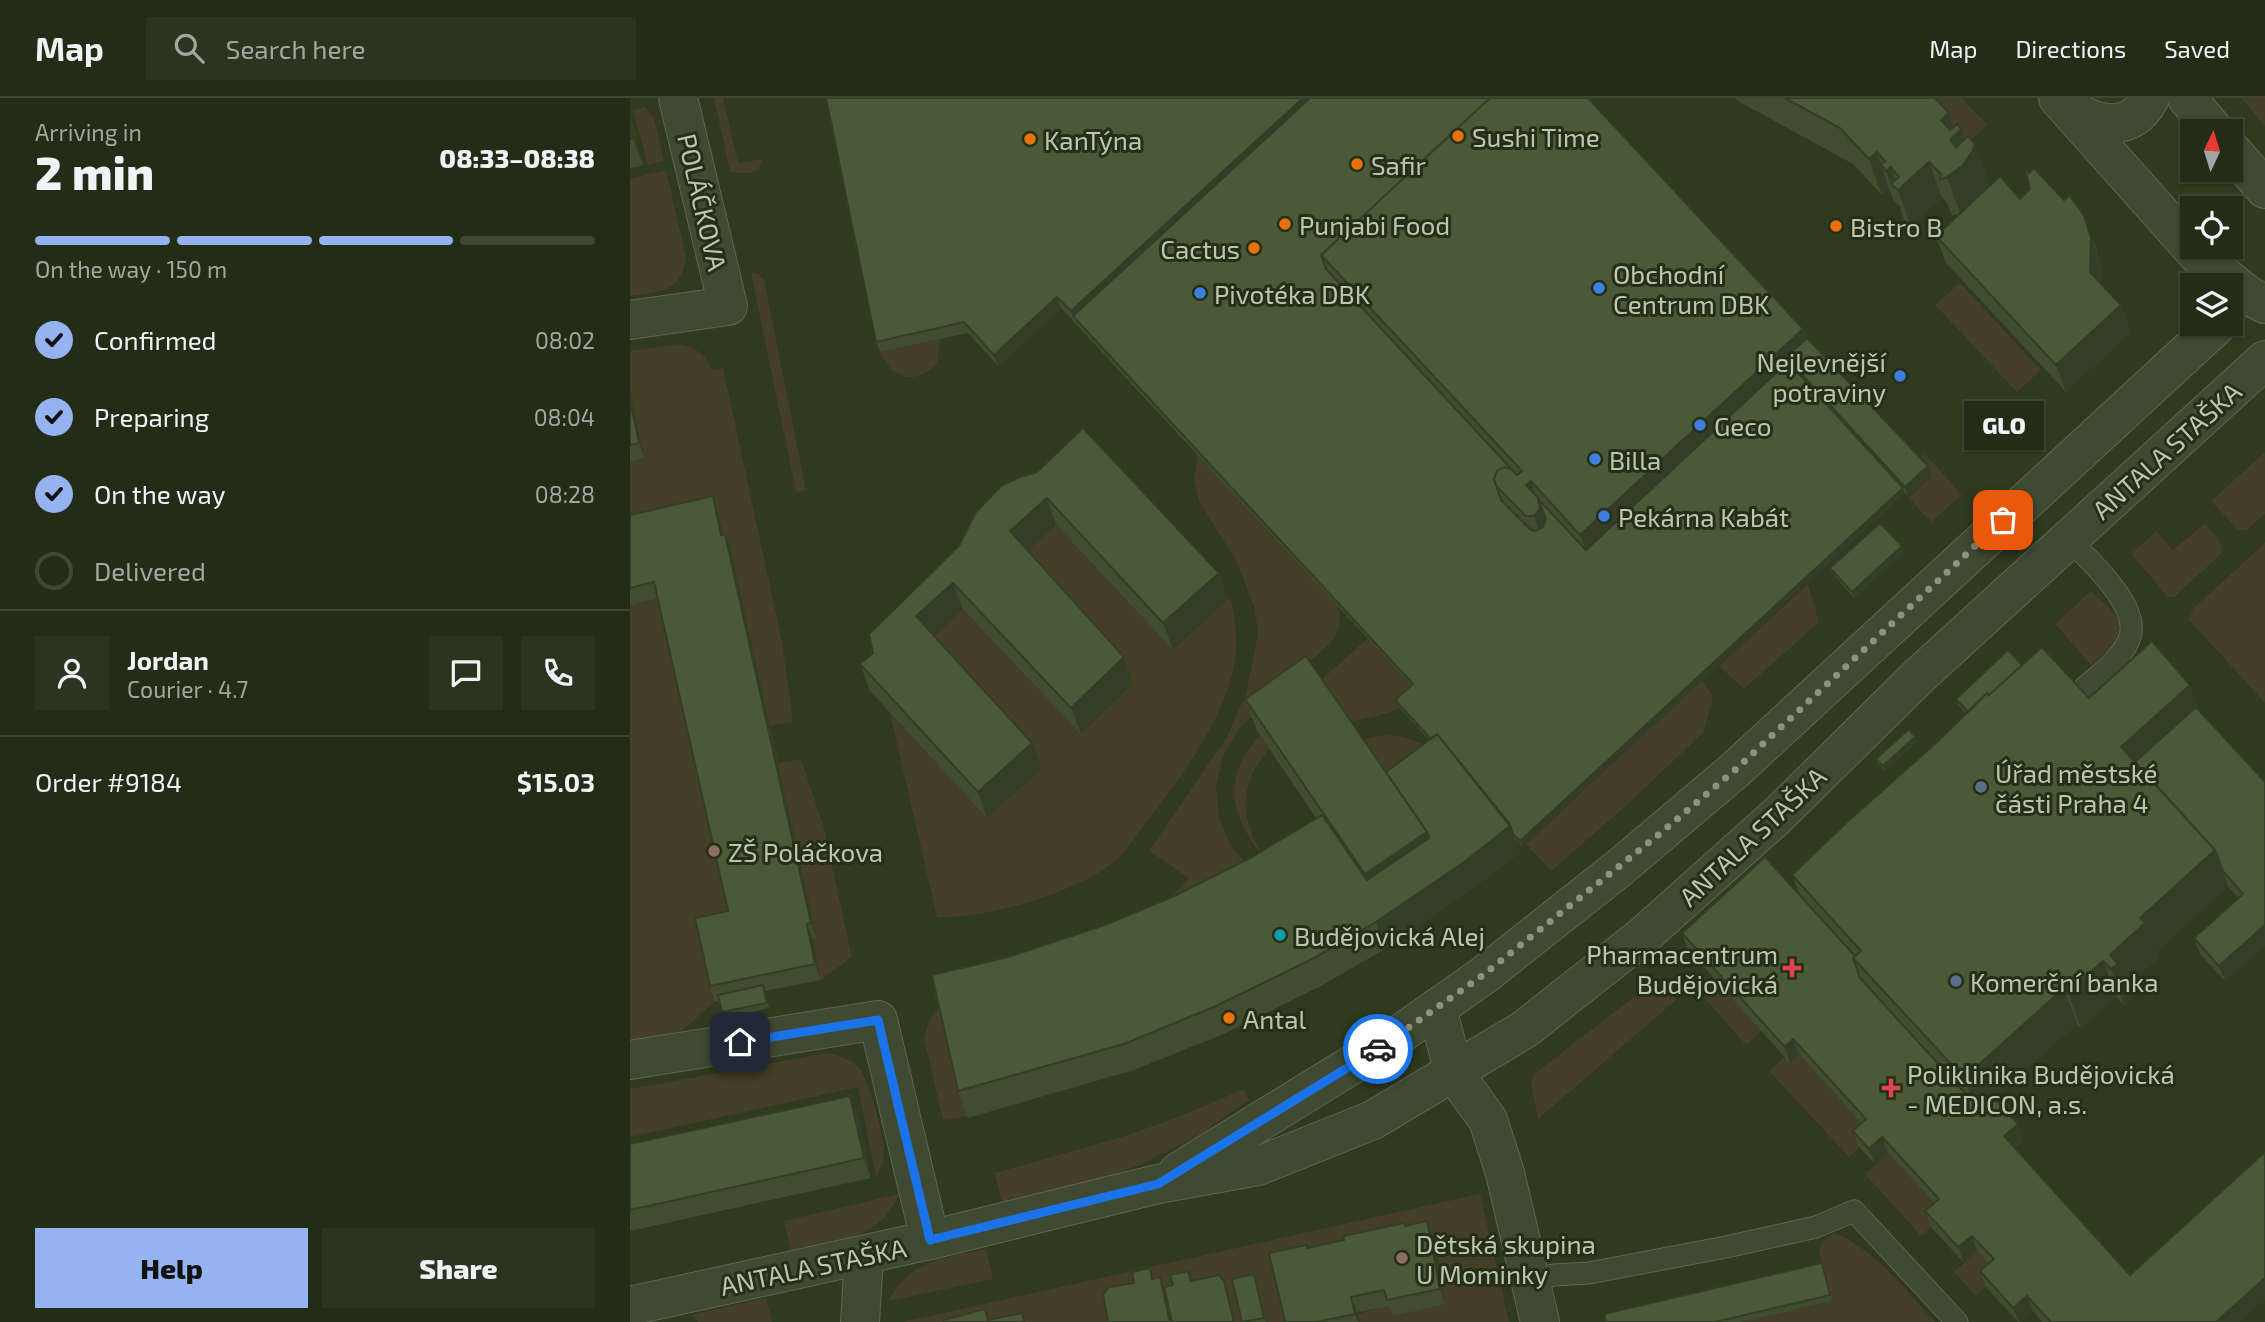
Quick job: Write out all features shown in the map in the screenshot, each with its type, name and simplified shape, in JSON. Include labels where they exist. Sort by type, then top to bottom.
[{"type":"street","name":"POLÁČKOVA","points":[[630,320],[728,306],[678,98]]},
{"type":"street","points":[[2061,102],[2094,120],[2118,123],[2138,115],[2150,98]]},
{"type":"street","points":[[2187,98],[2205,119]]},
{"type":"street","points":[[2061,102],[2197,254],[2253,300]]},
{"type":"street","points":[[2244,165],[2265,189]]},
{"type":"street","name":"ANTALA STAŠKA","points":[[1158,1184],[1350,1067],[1437,1008],[1494,967],[1618,869],[1735,770],[2205,336]]},
{"type":"street","name":"ANTALA STAŠKA","points":[[630,1306],[930,1240],[1158,1184],[1258,1166],[1373,1120],[1525,1029],[1644,935],[1777,816],[1922,674],[2068,538],[2265,360]]},
{"type":"street","points":[[1437,1008],[1454,1073],[1488,1120],[1505,1173],[1540,1322]]},
{"type":"street","points":[[630,1060],[878,1020],[930,1240]]},
{"type":"street","points":[[860,1322],[864,1255]]},
{"type":"lane","points":[[2068,538],[2121,597],[2128,610],[2132,628],[2129,642],[2118,657],[2082,690]]},
{"type":"lane","points":[[1531,1280],[1554,1275],[1589,1273],[1726,1247],[1816,1227],[1854,1211],[1957,1322]]},
{"type":"shaded area","points":[[714,98],[723,98],[738,163],[763,159],[755,171],[730,171]]},
{"type":"shaded area","points":[[1914,98],[1962,98],[1987,125],[1962,149]]},
{"type":"shaded area","points":[[2241,98],[2265,98],[2265,126]]},
{"type":"shaded area","points":[[645,107],[654,118],[664,161],[648,165],[633,110]]},
{"type":"shaded area","points":[[666,170],[686,257],[684,269],[674,284],[667,288],[630,296],[630,179]]},
{"type":"shaded area","points":[[751,273],[758,274],[764,280],[806,490],[796,492]]},
{"type":"shaded area","points":[[1960,283],[2041,370],[2017,392],[1935,305]]},
{"type":"shaded area","points":[[940,339],[937,363],[921,375],[913,377],[905,377],[891,369],[880,352]]},
{"type":"shaded area","points":[[679,344],[699,352],[712,370],[723,368],[782,642],[793,722],[770,726],[630,531],[630,462],[645,458],[630,390],[630,351]]},
{"type":"shaded area","points":[[2265,452],[2265,514],[2246,530],[2238,530],[2211,501]]},
{"type":"shaded area","points":[[1925,454],[1962,495],[1931,522],[1909,498],[1916,490],[1911,467]]},
{"type":"shaded area","points":[[1198,455],[1338,605],[1339,610],[1338,628],[1332,641],[1239,729],[1223,756],[1216,787],[1219,818],[1231,846],[1262,883],[968,1116],[943,1120],[924,1038],[930,1018],[941,1006],[934,995],[1156,914],[1189,878],[1149,851],[1227,737],[1246,694],[1258,634],[1255,609],[1237,562],[1199,501],[1194,480]]},
{"type":"shaded area","points":[[2205,523],[2223,549],[2219,556],[2174,597],[2168,597],[2131,554],[2156,531],[2173,550]]},
{"type":"shaded area","points":[[1056,525],[1173,650],[1228,599],[1231,601],[1236,650],[1231,677],[1222,705],[1192,759],[1121,856],[1084,881],[1035,900],[982,913],[937,917],[890,713],[988,818],[926,643]]},
{"type":"shaded area","points":[[2265,543],[2265,703],[2189,620],[2193,609]]},
{"type":"shaded area","points":[[1808,584],[1819,622],[1744,689],[1719,666]]},
{"type":"shaded area","points":[[2091,591],[2117,618],[2120,640],[2091,665],[2055,624]]},
{"type":"shaded area","points":[[660,597],[734,927],[701,934],[715,1001],[678,1035],[630,1043],[630,604]]},
{"type":"shaded area","points":[[1368,638],[1415,689],[1397,705],[1399,708],[1343,725],[1289,709]]},
{"type":"shaded area","points":[[1702,680],[1713,696],[1704,732],[1628,804],[1551,871],[1526,844]]},
{"type":"shaded area","points":[[1384,735],[1409,739],[1431,749],[1394,800],[1355,742]]},
{"type":"shaded area","points":[[1260,736],[1269,749],[1249,782],[1246,813],[1257,844],[1277,875],[1242,825],[1236,808],[1234,791],[1237,773],[1245,755]]},
{"type":"shaded area","points":[[801,759],[823,825],[852,957],[821,980],[813,940],[817,939],[778,763]]},
{"type":"shaded area","points":[[1659,978],[1676,1000],[1538,1119],[1531,1084],[1534,1074]]},
{"type":"shaded area","points":[[1716,980],[1762,1030],[1746,1045],[1701,994]]},
{"type":"shaded area","points":[[828,1053],[855,1064],[867,1083],[879,1120],[884,1151],[883,1162],[876,1178],[858,1087],[630,1137],[630,1089]]},
{"type":"shaded area","points":[[1799,1054],[1872,1135],[1849,1157],[1769,1071],[1785,1056],[1790,1062]]},
{"type":"shaded area","points":[[1244,1089],[1249,1100],[1198,1136],[1137,1166],[1107,1177],[1002,1203],[995,1173],[1125,1136]]},
{"type":"shaded area","points":[[1888,1153],[1945,1215],[1921,1236],[1865,1174]]},
{"type":"shaded area","points":[[899,1194],[880,1222],[868,1230],[840,1241],[791,1250],[784,1221]]},
{"type":"shaded area","points":[[1480,1194],[1509,1322],[1360,1322],[1358,1314],[1378,1308],[1441,1275],[1433,1237],[1273,1268],[1285,1322],[1266,1322],[1256,1280],[1242,1322],[1233,1322],[1224,1283],[1193,1286],[1190,1276],[1175,1291],[1112,1322],[903,1322]]},
{"type":"shaded area","points":[[1835,1233],[1877,1260],[1935,1322],[1740,1322],[1831,1301],[1819,1251],[1824,1239]]},
{"type":"shaded area","points":[[986,1249],[993,1279],[889,1301],[896,1288],[917,1269],[943,1258]]},
{"type":"shaded area","points":[[1977,1251],[1999,1275],[1976,1296],[1954,1272]]},
{"type":"shaded area","points":[[766,1298],[772,1322],[698,1322],[691,1315]]},
{"type":"building","points":[[826,98],[1303,98],[1071,311],[1057,297],[994,355],[964,322],[876,342]]},
{"type":"building","points":[[1310,98],[1490,98],[1321,255],[1326,269],[1515,473],[1504,467],[1497,471],[1494,479],[1501,500],[1531,530],[1543,527],[1546,519],[1538,499],[1586,550],[1788,362],[1903,488],[1520,841],[1513,834],[1509,823],[1437,734],[1431,739],[1395,700],[1413,684],[1073,316]]},
{"type":"building","points":[[1490,98],[1588,98],[1803,329],[1580,535],[1531,481],[1526,485],[1538,498],[1540,509],[1534,516],[1526,516],[1496,486],[1494,479],[1497,471],[1504,467],[1517,475],[1522,471],[1321,255]]},
{"type":"building","points":[[1785,98],[1935,98],[1949,113],[1941,120],[1950,130],[1957,124],[1961,129],[1950,140],[1956,147],[1968,136],[1975,144],[1963,165],[1947,177],[1939,180],[1941,174],[1929,162],[1898,190],[1891,184],[1899,177],[1891,167],[1886,171],[1881,165],[1885,161],[1877,152],[1869,159],[1840,128]]},
{"type":"building","points":[[2025,168],[2029,173],[2034,168],[2064,200],[2069,195],[2079,208],[2091,238],[2090,272],[2121,305],[2056,365],[1936,236],[2000,176],[2020,199],[2030,189]]},
{"type":"building","points":[[1807,338],[1928,466],[1905,487],[1786,357]]},
{"type":"building","points":[[630,401],[639,443],[630,445]]},
{"type":"building","points":[[1083,428],[1219,573],[1163,623],[1047,498],[1010,531],[1124,657],[1071,708],[953,583],[916,616],[1032,743],[978,792],[860,664],[873,653],[869,634],[959,546],[976,512],[1001,486],[1037,472]]},
{"type":"building","points":[[713,496],[721,535],[725,534],[811,923],[807,924],[815,964],[710,986],[695,918],[728,911],[654,582],[630,588],[630,515]]},
{"type":"building","points":[[1880,523],[1902,546],[1852,592],[1830,568]]},
{"type":"building","points":[[2152,641],[2190,685],[2121,747],[2215,850],[2140,918],[2145,923],[2110,955],[2118,964],[2111,969],[2103,961],[2068,993],[2064,988],[1964,1078],[1853,958],[1861,951],[1792,875],[1987,693],[1989,695],[2042,647],[2089,698]]},
{"type":"building","points":[[2008,650],[2022,665],[1968,712],[1956,699]]},
{"type":"building","name":"Budějovická Alej","points":[[1306,656],[1427,832],[1365,874],[1245,699]]},
{"type":"building","points":[[2196,707],[2265,782],[2265,925],[2219,966],[2194,938],[2243,894],[2223,871],[2215,850],[2135,762]]},
{"type":"building","points":[[1909,729],[1915,737],[1883,766],[1876,759]]},
{"type":"building","name":"Budějovická Alej","points":[[1437,734],[1510,826],[1464,862],[1376,922],[1312,959],[1216,1006],[1124,1044],[958,1091],[932,975],[1008,957],[1105,925],[1172,897],[1252,857],[1322,815],[1367,880],[1429,838],[1386,772]]},
{"type":"building","name":"Poliklinika Budějovická - MEDICON, a.s.","points":[[1765,857],[1855,956],[1853,958],[1860,978],[1982,1112],[1995,1100],[2018,1124],[2004,1136],[2130,1275],[2265,1152],[2265,1278],[2216,1322],[2051,1322],[2027,1296],[2013,1308],[1980,1271],[1994,1259],[1972,1236],[1958,1247],[1925,1211],[1939,1199],[1882,1137],[1869,1149],[1853,1131],[1866,1119],[1793,1039],[1785,1047],[1682,933]]},
{"type":"building","points":[[763,985],[767,1003],[722,1012],[718,995]]},
{"type":"building","points":[[850,1096],[864,1158],[630,1210],[630,1144]]},
{"type":"building","points":[[1427,1221],[1440,1289],[1387,1300],[1384,1290],[1351,1297],[1355,1314],[1317,1322],[1285,1322],[1269,1253],[1307,1245],[1307,1248],[1344,1240],[1343,1236]]},
{"type":"building","points":[[1822,1263],[1830,1295],[1715,1322],[1606,1322],[1604,1314]]},
{"type":"building","points":[[1150,1268],[1152,1279],[1160,1277],[1170,1322],[1108,1322],[1103,1295],[1109,1287],[1134,1283],[1132,1272]]},
{"type":"building","points":[[1188,1271],[1191,1281],[1219,1275],[1224,1281],[1234,1322],[1172,1322],[1164,1287],[1173,1285],[1170,1275]]},
{"type":"building","points":[[1254,1274],[1264,1318],[1242,1322],[1232,1279]]},
{"type":"building","points":[[985,1309],[988,1320],[1022,1313],[1024,1322],[944,1322],[944,1320]]},
{"type":"way so far","points":[[1378,1049],[1483,975],[1618,869],[1735,770],[2003,520]]},
{"type":"place","name":"Sushi Time","points":[[1458,136]]},
{"type":"place","name":"KanTýna","points":[[1030,139]]},
{"type":"place","name":"Safir","points":[[1357,164]]},
{"type":"place","name":"Punjabi Food","points":[[1285,224]]},
{"type":"place","name":"Bistro B","points":[[1836,226]]},
{"type":"place","name":"Cactus","points":[[1254,248]]},
{"type":"place","name":"Obchodní Centrum DBK","points":[[1599,288]]},
{"type":"place","name":"Pivotéka DBK","points":[[1200,293]]},
{"type":"place","name":"Nejlevnější potraviny","points":[[1900,376]]},
{"type":"place","name":"Geco","points":[[1700,425]]},
{"type":"place","name":"Billa","points":[[1595,459]]},
{"type":"place","name":"Pekárna Kabát","points":[[1604,516]]},
{"type":"place","name":"GLO","points":[[2003,520]]},
{"type":"place","name":"Úřad městské části Praha 4","points":[[1981,787]]},
{"type":"place","name":"ZŠ Poláčkova","points":[[714,851]]},
{"type":"place","name":"Budějovická Alej","points":[[1280,935]]},
{"type":"place","name":"Pharmacentrum Budějovická","points":[[1792,968]]},
{"type":"place","name":"Komerční banka","points":[[1956,981]]},
{"type":"place","name":"Antal","points":[[1229,1018]]},
{"type":"place","name":"Poliklinika Budějovická - MEDICON, a.s.","points":[[1891,1088]]},
{"type":"place","name":"Dětská skupina U Mominky","points":[[1402,1258]]},
{"type":"route","points":[[740,1042],[878,1020],[930,1240],[1158,1184],[1378,1049]]}]
